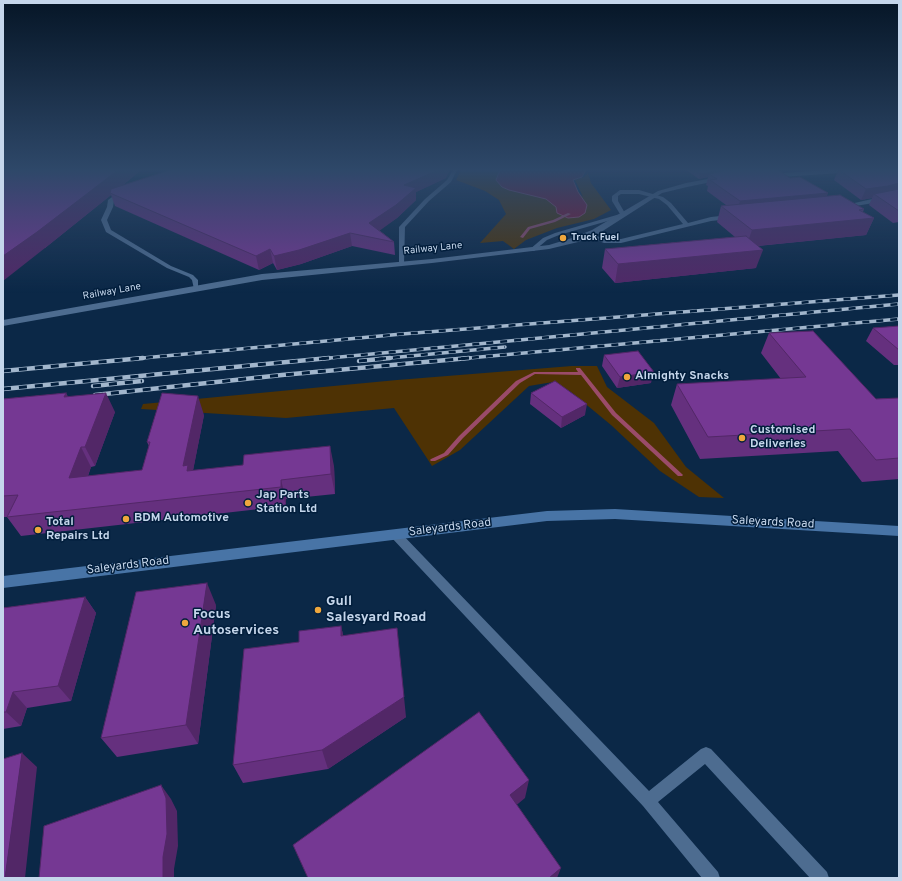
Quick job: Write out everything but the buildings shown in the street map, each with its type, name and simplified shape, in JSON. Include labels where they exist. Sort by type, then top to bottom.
[{"type":"main road","name":"Saleyards Road","points":[[3,582],[547,516],[615,514],[899,531]]},
{"type":"street","name":"Railway Lane","points":[[3,323],[262,277],[532,250],[563,244],[588,236],[628,211]]},
{"type":"lane","points":[[108,211],[104,220],[108,231],[169,267],[191,276],[196,280],[196,288]]},
{"type":"lane","points":[[402,264],[402,227],[417,211]]},
{"type":"lane","points":[[532,250],[545,239],[557,234],[622,215],[620,211]]},
{"type":"lane","points":[[675,211],[687,225]]},
{"type":"lane","points":[[588,236],[604,241],[621,241],[712,219],[735,217]]},
{"type":"lane","points":[[395,534],[648,801],[712,878]]},
{"type":"lane","points":[[648,801],[706,754],[820,878]]},
{"type":"shaded area","points":[[505,211],[609,211],[594,219],[557,228],[526,240],[514,249],[503,241],[480,243],[506,214]]},
{"type":"shaded area","points":[[557,211],[585,211],[579,217],[568,218],[557,213]]},
{"type":"shaded area","points":[[572,366],[597,366],[607,387],[654,423],[686,467],[724,498],[699,497],[660,471],[611,425],[571,392],[553,382],[529,386],[460,450],[432,466],[394,408],[286,418],[141,409],[143,404],[397,380]]},
{"type":"waterway","points":[[522,237],[529,228],[554,221],[569,214]]},
{"type":"waterway","points":[[578,369],[614,414],[680,475]]},
{"type":"waterway","points":[[433,460],[446,454],[461,437],[518,382],[534,373],[581,374]]},
{"type":"railway","points":[[132,359],[402,334],[899,295]]},
{"type":"railway","points":[[319,359],[899,304]]},
{"type":"railway","points":[[458,359],[899,319]]},
{"type":"railway","points":[[379,359],[505,347]]},
{"type":"railway","points":[[3,371],[143,358]]},
{"type":"railway","points":[[3,389],[329,358]]},
{"type":"railway","points":[[359,361],[390,358]]},
{"type":"railway","points":[[458,359],[469,358]]},
{"type":"railway","points":[[95,395],[282,375],[458,359]]},
{"type":"railway","points":[[93,386],[142,381]]},
{"type":"place","name":"Truck Fuel","points":[[563,238]]},
{"type":"place","name":"Almighty Snacks","points":[[627,377]]},
{"type":"place","name":"Customised Deliveries","points":[[742,438]]},
{"type":"place","name":"Jap Parts Station Ltd","points":[[248,503]]},
{"type":"place","name":"BDM Automotive","points":[[126,519]]},
{"type":"place","name":"Total Repairs Ltd","points":[[38,530]]},
{"type":"place","name":"Gull Salesyard Road","points":[[318,610]]},
{"type":"place","name":"Focus Autoservices","points":[[185,623]]}]
